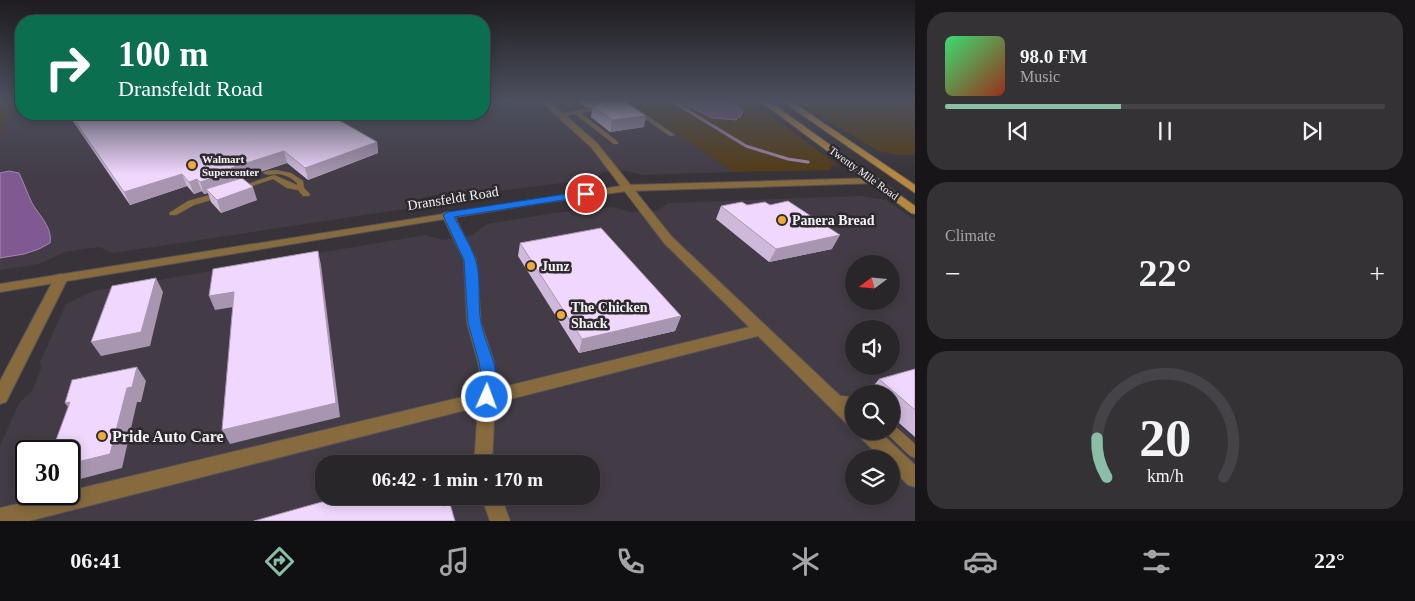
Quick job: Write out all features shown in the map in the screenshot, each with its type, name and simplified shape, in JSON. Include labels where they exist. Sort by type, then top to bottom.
[{"type":"main road","name":"Twenty Mile Road","points":[[798,125],[915,211]]},
{"type":"main road","name":"Twenty Mile Road","points":[[821,125],[915,190]]},
{"type":"main road","name":"Dransfeldt Road","points":[[875,181],[915,180]]},
{"type":"street","points":[[572,125],[594,145],[668,240],[845,411]]},
{"type":"street","name":"Dransfeldt Road","points":[[0,288],[448,215],[627,188],[875,181]]},
{"type":"street","points":[[448,215],[470,260],[474,323],[488,374],[484,455]]},
{"type":"street","points":[[0,397],[49,298],[61,278]]},
{"type":"street","points":[[0,518],[761,330]]},
{"type":"street","points":[[875,440],[915,478]]},
{"type":"street","points":[[494,505],[500,521]]},
{"type":"lane","points":[[593,125],[616,143]]},
{"type":"lane","points":[[657,125],[672,135]]},
{"type":"lane","points":[[173,213],[191,203],[274,177],[303,191]]},
{"type":"lane","points":[[832,399],[845,401]]},
{"type":"lane","points":[[900,438],[915,452]]},
{"type":"shaded area","points":[[0,125],[6,125],[0,138]]},
{"type":"shaded area","points":[[6,125],[666,125],[734,172],[643,175],[627,171],[603,172],[594,179],[466,195],[448,192],[422,198],[418,204],[411,208],[112,253],[99,247],[65,252],[39,264],[0,270],[0,138]]},
{"type":"shaded area","points":[[666,125],[784,125],[840,167],[832,165],[830,170],[734,172]]},
{"type":"shaded area","points":[[835,125],[915,125],[915,155],[897,155],[878,151]]},
{"type":"shaded area","points":[[9,171],[19,173],[32,203],[45,222],[49,232],[50,243],[24,254],[0,258],[0,173]]},
{"type":"shaded area","points":[[861,196],[886,200],[915,220],[915,521],[0,521],[0,446],[19,403],[32,391],[42,366],[40,362],[66,304],[93,291],[426,235],[443,240],[473,235],[487,224],[555,213],[612,207],[630,212],[657,211],[669,203]]},
{"type":"building","name":"Walmart Supercenter","points":[[78,125],[348,125],[377,142],[305,168],[284,151],[231,168],[235,171],[200,182],[197,179],[189,182],[182,174],[124,192]]},
{"type":"building","points":[[242,178],[253,187],[217,200],[206,189]]},
{"type":"building","points":[[788,201],[840,235],[776,249],[721,206],[742,202],[747,205],[765,202],[770,205]]},
{"type":"building","points":[[601,228],[681,316],[582,339],[520,243]]},
{"type":"building","points":[[318,251],[336,403],[222,430],[234,292],[209,296],[213,269]]},
{"type":"building","points":[[156,278],[141,332],[91,342],[112,286]]},
{"type":"building","points":[[137,367],[132,387],[127,388],[110,454],[80,461],[80,440],[56,440],[70,402],[65,403],[72,380]]},
{"type":"building","points":[[915,369],[915,410],[900,397],[900,385],[886,385],[879,379],[900,375],[900,373]]},
{"type":"building","points":[[315,504],[450,505],[455,521],[254,521]]},
{"type":"waterway","points":[[712,125],[746,146],[788,159],[808,162]]},
{"type":"place","name":"Walmart Supercenter","points":[[192,165]]},
{"type":"place","name":"Panera Bread","points":[[782,220]]},
{"type":"place","name":"Junz","points":[[531,266]]},
{"type":"place","name":"The Chicken Shack","points":[[561,315]]},
{"type":"place","name":"Pride Auto Care","points":[[102,436]]},
{"type":"route","points":[[487,397],[488,374],[486,362],[472,311],[472,271],[470,260],[448,215],[586,194]]}]
